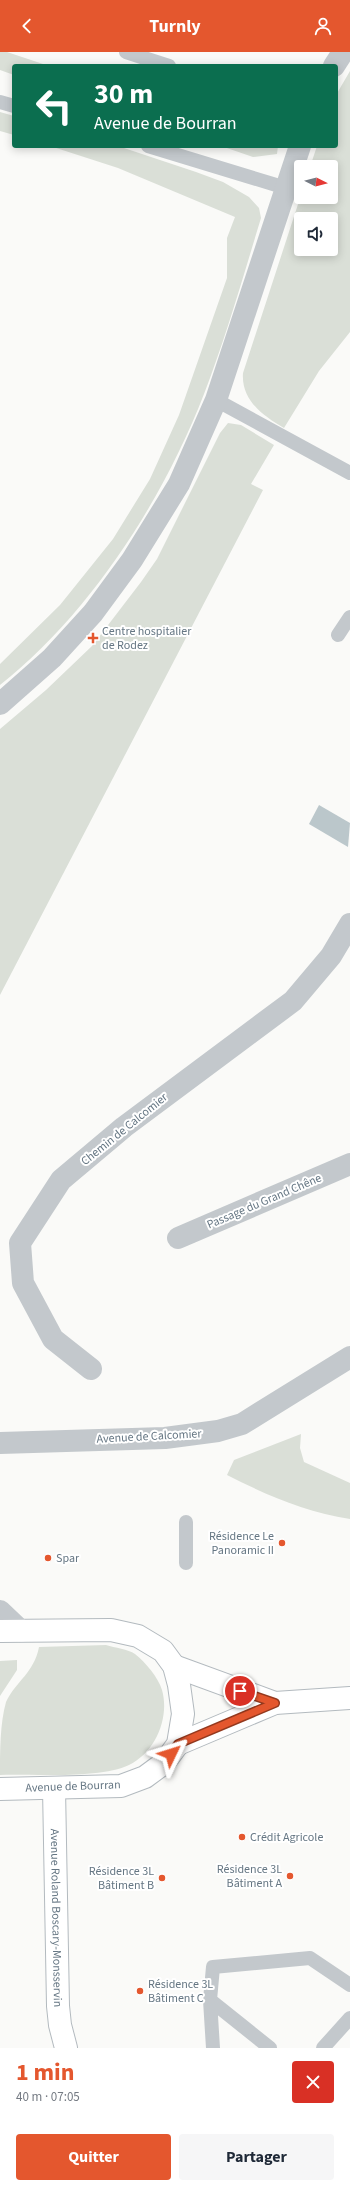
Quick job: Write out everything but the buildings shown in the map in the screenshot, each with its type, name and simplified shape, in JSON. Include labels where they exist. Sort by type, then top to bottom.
[{"type":"main road","name":"Avenue de Bourran","points":[[0,1789],[121,1786],[145,1777],[164,1763],[178,1744],[183,1714],[179,1685],[174,1666],[163,1651],[138,1636],[112,1630],[10,1631]]},
{"type":"main road","points":[[174,1666],[275,1703]]},
{"type":"main road","points":[[178,1744],[275,1703],[350,1698]]},
{"type":"main road","name":"Avenue Roland Boscary-Monsservin","points":[[54,1788],[58,2006],[60,2025],[66,2048]]},
{"type":"street","points":[[335,64],[342,52]]},
{"type":"street","points":[[0,704],[52,658],[93,613],[132,560],[179,484],[216,400],[299,148]]},
{"type":"street","name":"Chemin de Calcomier","points":[[92,1369],[53,1339],[23,1283],[20,1243],[61,1180],[124,1127],[293,1001],[331,956],[350,924]]},
{"type":"street","name":"Passage du Grand Chêne","points":[[178,1238],[350,1164]]},
{"type":"street","name":"Avenue de Calcomier","points":[[0,1443],[165,1438],[218,1431],[242,1424],[350,1357]]},
{"type":"street","points":[[0,1611],[10,1631]]},
{"type":"lane","points":[[126,52],[163,64]]},
{"type":"lane","points":[[0,102],[12,105]]},
{"type":"lane","points":[[155,148],[286,188]]},
{"type":"lane","points":[[216,400],[350,473]]},
{"type":"lane","points":[[338,635],[350,617]]},
{"type":"lane","points":[[186,1522],[186,1563]]},
{"type":"lane","points":[[213,2048],[210,2000],[213,1967],[310,1958],[350,1985]]},
{"type":"lane","points":[[210,2000],[270,2048]]},
{"type":"lane","points":[[323,2048],[350,2018]]},
{"type":"shaded area","points":[[0,52],[7,52],[43,64],[12,64],[12,74],[0,70]]},
{"type":"shaded area","points":[[350,71],[350,332],[319,371],[284,428],[268,418],[255,406],[243,383],[243,373],[294,216],[294,256],[338,256],[338,212],[295,212],[298,204],[338,204],[338,160],[312,160],[316,148],[338,148],[338,92]]},
{"type":"shaded area","points":[[0,112],[12,115],[12,134],[0,131]]},
{"type":"shaded area","points":[[56,148],[124,148],[196,172],[223,182],[249,197],[259,208],[261,218],[220,351],[204,394],[187,434],[145,514],[120,553],[93,590],[64,624],[33,656],[0,685],[0,664],[60,605],[113,539],[150,479],[179,415],[227,278],[227,238],[235,217],[118,168]]},
{"type":"shaded area","points":[[227,148],[278,148],[277,154],[253,157]]},
{"type":"shaded area","points":[[228,423],[241,425],[274,445],[251,484],[263,490],[0,995],[0,729],[46,690],[92,646],[141,582],[157,559],[220,433]]},
{"type":"shaded area","points":[[319,805],[350,823],[348,847],[309,824]]},
{"type":"shaded area","points":[[301,1434],[300,1448],[304,1462],[350,1483],[350,1519],[318,1512],[287,1502],[227,1475],[234,1460]]},
{"type":"shaded area","points":[[106,1645],[135,1654],[151,1670],[158,1680],[162,1690],[164,1712],[162,1723],[158,1734],[146,1752],[129,1765],[101,1772],[66,1775],[0,1775],[1,1728],[6,1702],[33,1664],[39,1647]]},
{"type":"shaded area","points":[[17,1660],[17,1670],[0,1696],[0,1661]]},
{"type":"place","name":"Centre hospitalier de Rodez","points":[[93,638]]},
{"type":"place","name":"Résidence Le Panoramic II","points":[[282,1543]]},
{"type":"place","name":"Spar","points":[[48,1558]]},
{"type":"place","name":"Crédit Agricole","points":[[242,1837]]},
{"type":"place","name":"Résidence 3L Bâtiment A","points":[[290,1876]]},
{"type":"place","name":"Résidence 3L Bâtiment B","points":[[162,1878]]},
{"type":"place","name":"Résidence 3L Bâtiment C","points":[[140,1991]]},
{"type":"route","points":[[171,1754],[178,1744],[275,1703],[240,1691]]}]
